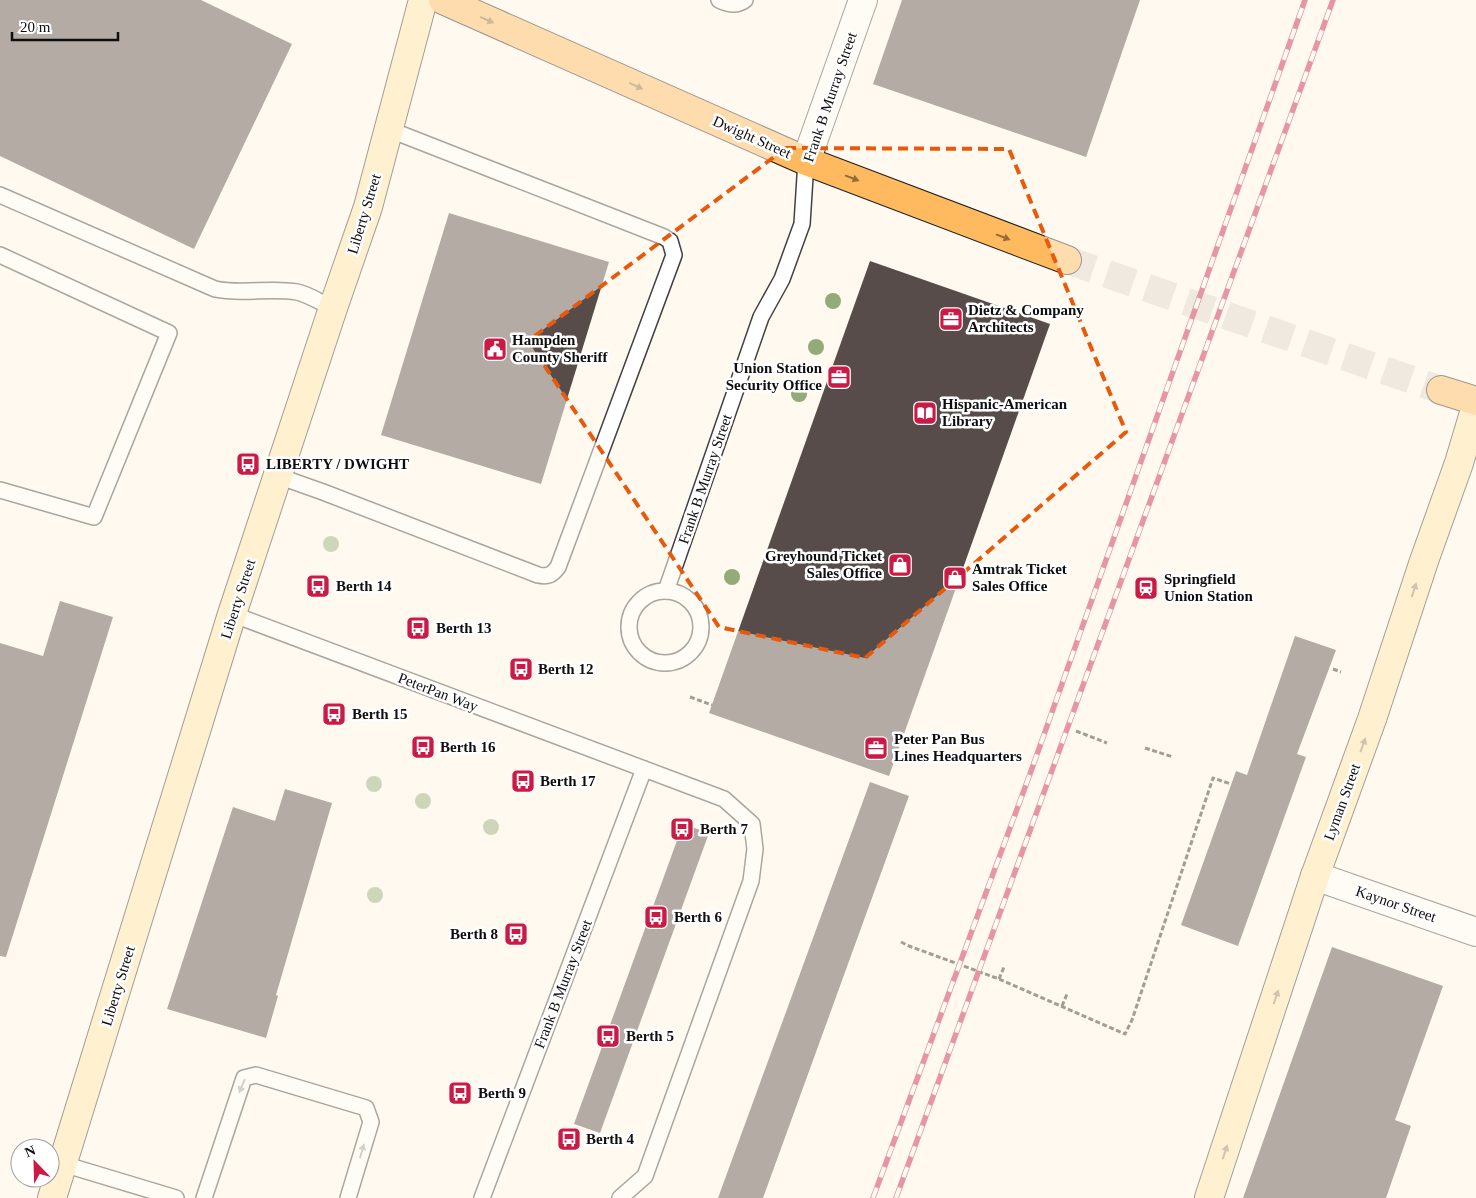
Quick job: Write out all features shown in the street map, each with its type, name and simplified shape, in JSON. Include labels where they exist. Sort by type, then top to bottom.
[{"type":"main road","name":"Liberty Street","points":[[52,1198],[232,614],[332,308],[368,207],[423,0]]},
{"type":"main road","name":"Dwight Street","points":[[443,0],[806,161],[1067,260]]},
{"type":"main road","points":[[1440,390],[1476,401]]},
{"type":"main road","name":"Lyman Street","points":[[1209,1198],[1316,876],[1372,719],[1424,561],[1459,463],[1476,406]]},
{"type":"street","name":"Frank B Murray Street","points":[[806,161],[863,0]]},
{"type":"street","name":"Kaynor Street","points":[[1316,876],[1476,932]]},
{"type":"lane","points":[[718,0],[735,4],[745,0]]},
{"type":"lane","points":[[278,476],[538,575],[552,575],[562,558],[674,255],[670,241],[664,236],[388,130]]},
{"type":"lane","name":"Frank B Murray Street","points":[[666,591],[761,317],[782,279],[802,224],[806,161]]},
{"type":"lane","points":[[0,195],[215,289],[231,292],[274,290],[298,292],[332,308]]},
{"type":"lane","points":[[0,255],[168,334],[94,517],[0,490]]},
{"type":"lane","points":[[666,591],[678,593],[688,598],[700,617],[701,629],[699,640],[683,658],[672,662],[660,662],[648,658],[638,651],[632,641],[629,629],[630,618],[635,606],[654,592],[666,591]]},
{"type":"lane","name":"PeterPan Way","points":[[232,614],[724,799],[752,824],[756,849],[750,881],[645,1176],[620,1198]]},
{"type":"lane","name":"Frank B Murray Street","points":[[482,1198],[644,770]]},
{"type":"lane","points":[[204,1198],[244,1078],[256,1075],[366,1108],[371,1122],[348,1198]]},
{"type":"lane","points":[[63,1164],[176,1198]]},
{"type":"path","points":[[1333,670],[1342,672]]},
{"type":"path","points":[[690,697],[712,705]]},
{"type":"path","points":[[1076,731],[1107,743]]},
{"type":"path","points":[[1145,748],[1173,757]]},
{"type":"path","points":[[901,942],[998,979],[1125,1034],[1132,1020],[1213,778],[1231,784]]},
{"type":"path","points":[[998,979],[1004,967]]},
{"type":"path","points":[[1062,1006],[1067,994]]},
{"type":"highlighted area","points":[[786,148],[1009,149],[1126,432],[865,658],[719,627],[528,341]]},
{"type":"building","points":[[0,0],[201,0],[292,44],[194,249],[0,156]]},
{"type":"building","points":[[902,0],[1140,0],[1086,157],[873,84]]},
{"type":"building","name":"Hampden County Sheriff","points":[[449,213],[609,262],[541,484],[381,435]]},
{"type":"building","points":[[870,261],[1050,324],[889,776],[709,713]]},
{"type":"building","points":[[60,601],[113,617],[6,957],[0,956],[0,643],[43,656]]},
{"type":"building","points":[[1295,636],[1336,650],[1297,754],[1306,757],[1238,946],[1181,925],[1236,771],[1247,775]]},
{"type":"building","points":[[870,782],[909,796],[763,1198],[718,1198]]},
{"type":"building","points":[[285,789],[332,803],[276,995],[278,996],[266,1038],[167,1009],[233,807],[275,821]]},
{"type":"building","points":[[683,824],[709,833],[600,1133],[574,1124]]},
{"type":"building","points":[[1332,947],[1443,986],[1395,1120],[1411,1126],[1386,1198],[1243,1198]]},
{"type":"tunnel","points":[[1067,260],[1441,390]]},
{"type":"railway","points":[[873,1198],[1030,774],[1305,0]]},
{"type":"railway","points":[[896,1198],[1333,0]]},
{"type":"place","name":"Dietz & Company Architects","points":[[951,319]]},
{"type":"place","name":"Hampden County Sheriff","points":[[495,349]]},
{"type":"place","name":"Union Station Security Office","points":[[839,377]]},
{"type":"place","name":"Hispanic-American Library","points":[[925,413]]},
{"type":"place","name":"LIBERTY / DWIGHT","points":[[248,464]]},
{"type":"place","name":"Greyhound Ticket Sales Office","points":[[900,565]]},
{"type":"place","name":"Amtrak Ticket Sales Office","points":[[955,578]]},
{"type":"place","name":"Berth 14","points":[[318,586]]},
{"type":"place","name":"Springfield Union Station","points":[[1146,588]]},
{"type":"place","name":"Berth 13","points":[[418,628]]},
{"type":"place","name":"Berth 12","points":[[521,669]]},
{"type":"place","name":"Berth 15","points":[[334,714]]},
{"type":"place","name":"Berth 16","points":[[423,747]]},
{"type":"place","name":"Peter Pan Bus Lines Headquarters","points":[[876,748]]},
{"type":"place","name":"Berth 17","points":[[523,781]]},
{"type":"place","name":"Berth 7","points":[[682,829]]},
{"type":"place","name":"Berth 6","points":[[656,917]]},
{"type":"place","name":"Berth 8","points":[[516,934]]},
{"type":"place","name":"Berth 5","points":[[608,1036]]},
{"type":"place","name":"Berth 9","points":[[460,1093]]},
{"type":"place","name":"Berth 4","points":[[569,1139]]}]
